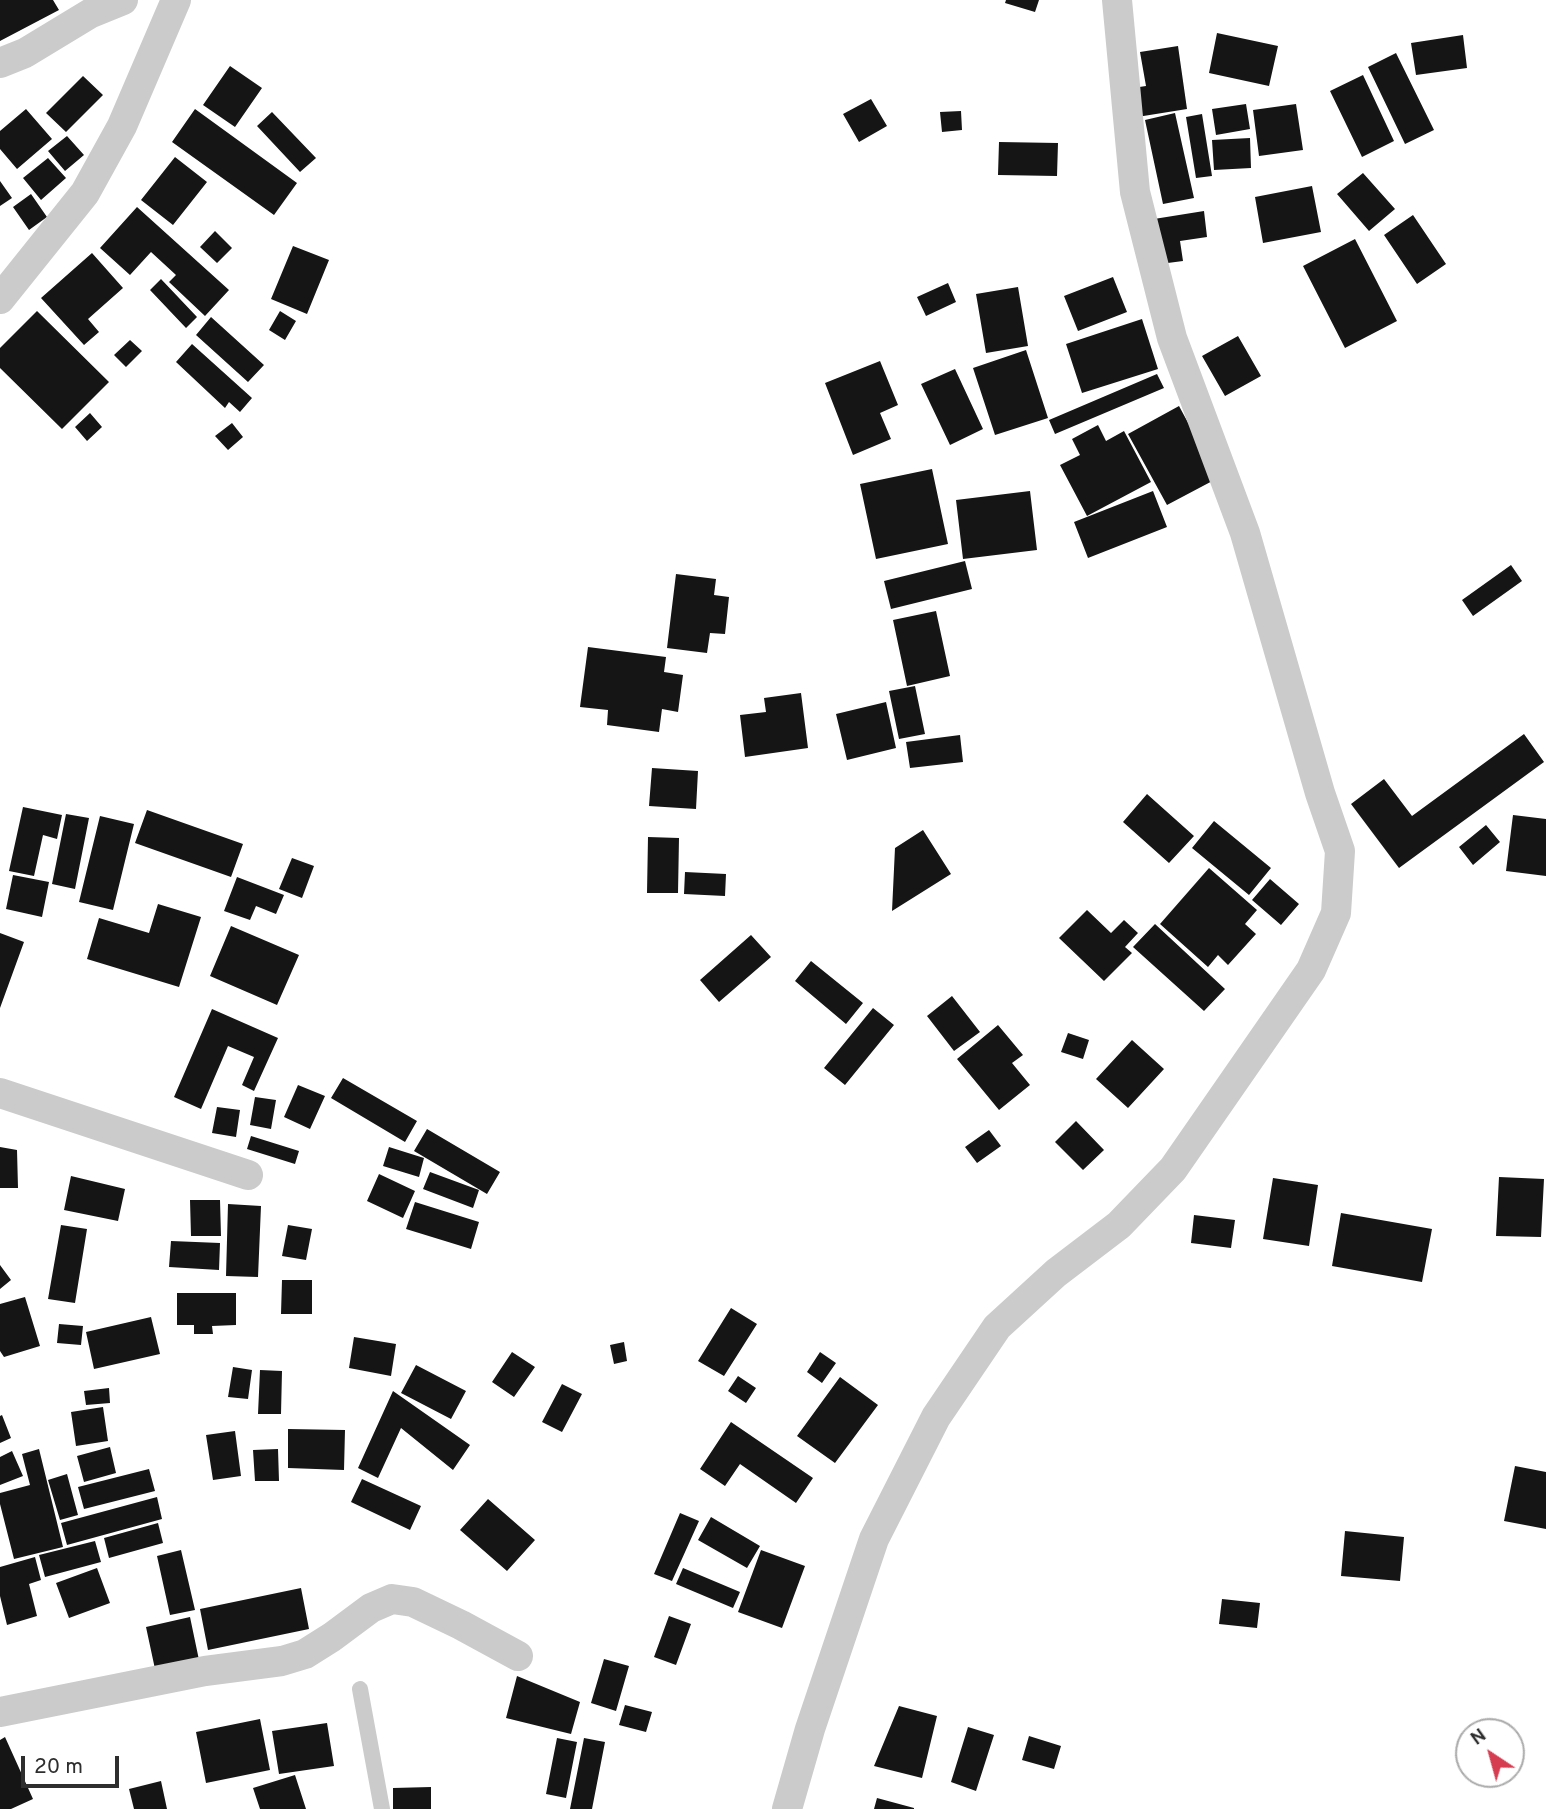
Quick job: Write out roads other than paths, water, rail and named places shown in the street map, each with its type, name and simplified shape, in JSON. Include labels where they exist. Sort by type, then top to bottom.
[{"type":"street","points":[[0,63],[25,53],[91,13],[122,0]]},
{"type":"street","points":[[0,299],[85,193],[122,126],[176,0]]},
{"type":"street","points":[[788,1809],[810,1729],[874,1539],[936,1417],[997,1327],[1056,1273],[1119,1225],[1173,1169],[1311,970],[1336,913],[1340,851],[1320,793],[1245,533],[1172,338],[1135,192],[1118,0]]},
{"type":"street","points":[[0,1093],[248,1175]]},
{"type":"street","points":[[0,1712],[205,1671],[282,1661],[305,1654],[371,1608],[392,1599],[413,1602],[518,1656]]},
{"type":"lane","points":[[360,1689],[382,1809]]}]
